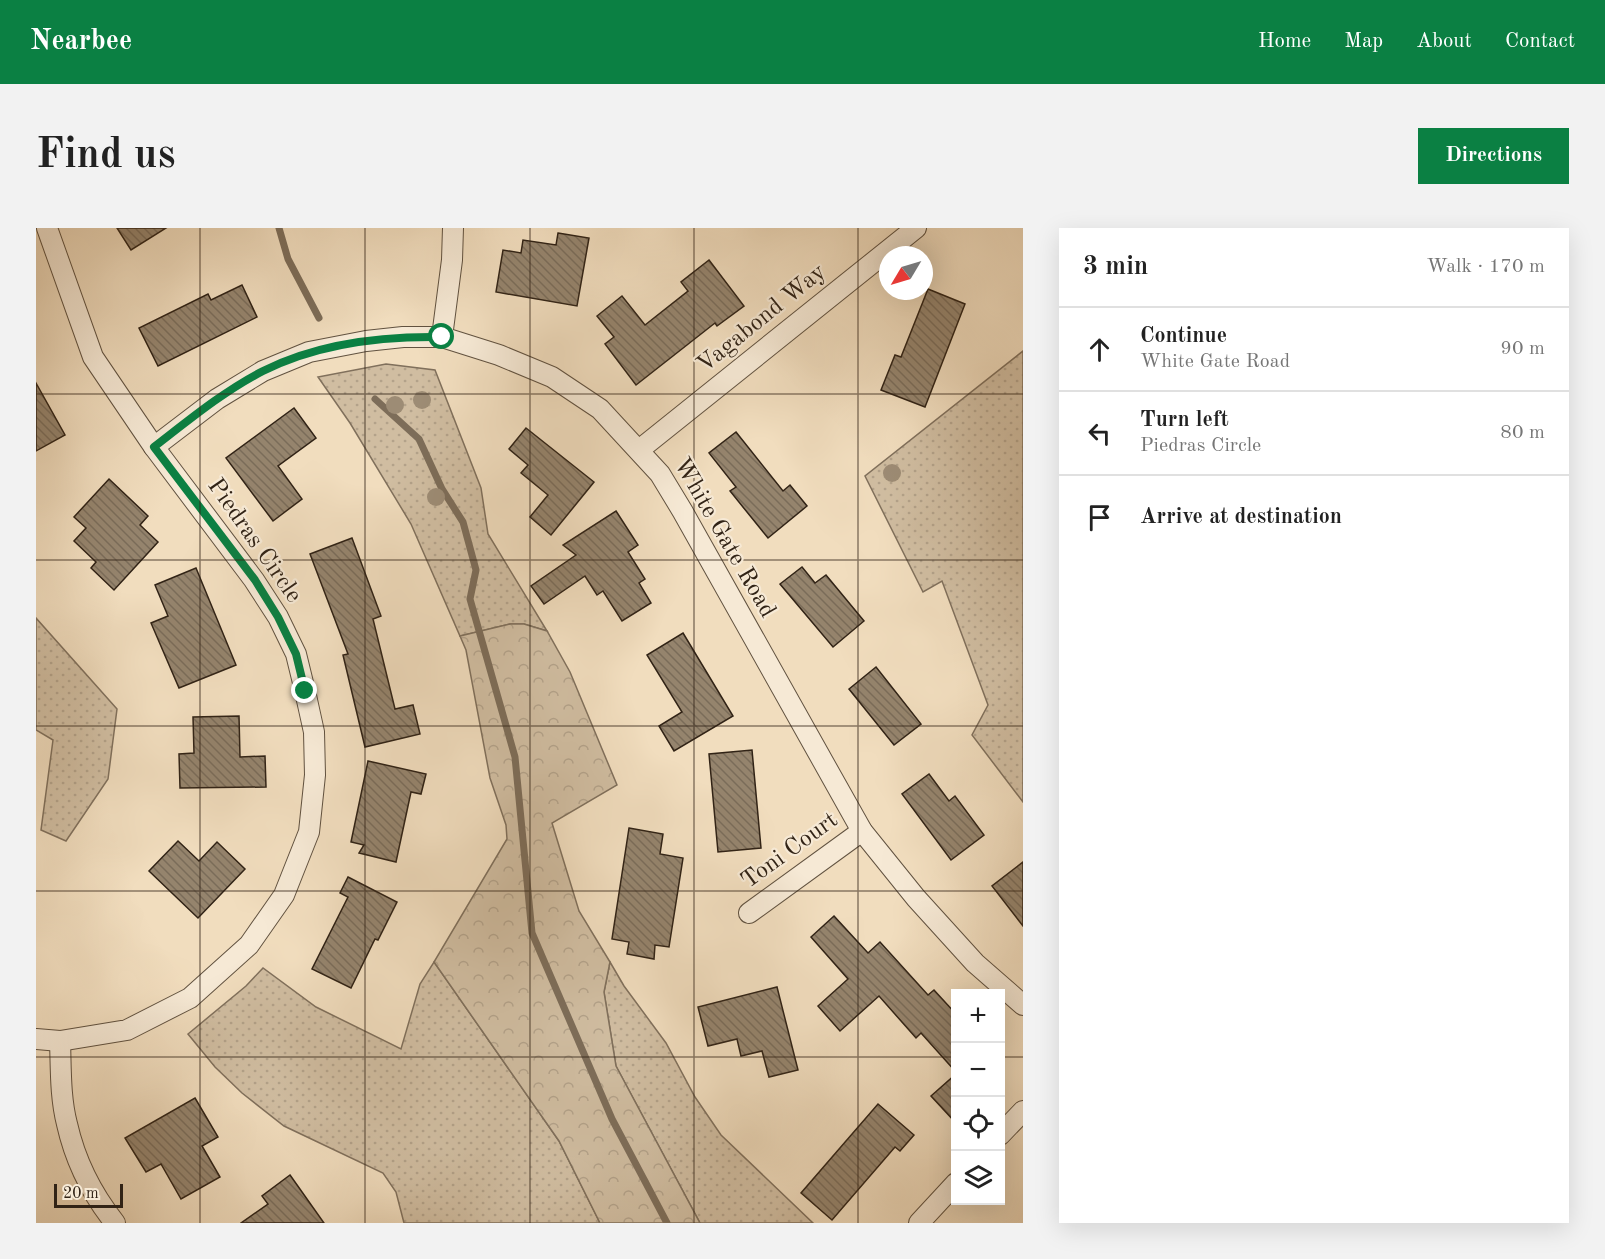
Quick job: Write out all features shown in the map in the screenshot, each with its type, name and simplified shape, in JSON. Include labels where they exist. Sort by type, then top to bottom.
[{"type":"street","name":"Piedras Circle","points":[[36,1039],[60,1041],[127,1030],[190,998],[249,945],[284,895],[309,832],[315,775],[314,732],[296,654],[278,617],[255,580],[154,447],[93,357],[47,228]]},
{"type":"street","points":[[442,337],[452,260],[453,228]]},
{"type":"street","name":"Vagabond Way","points":[[639,450],[916,228]]},
{"type":"street","name":"White Gate Road","points":[[154,447],[217,399],[263,371],[309,352],[366,341],[403,337],[442,337],[499,355],[552,377],[600,409],[660,474],[862,831],[916,898],[968,955],[1023,1005]]},
{"type":"street","name":"Toni Court","points":[[749,912],[862,831]]},
{"type":"street","points":[[60,1041],[66,1123],[84,1176],[115,1223]]},
{"type":"street","points":[[1005,1130],[1023,1111]]},
{"type":"street","points":[[919,1223],[951,1188]]},
{"type":"green space","points":[[1023,351],[1023,802],[972,735],[988,705],[942,581],[923,592],[865,476]]},
{"type":"green space","points":[[386,364],[435,370],[481,488],[488,534],[547,631],[524,624],[510,624],[460,636],[411,524],[350,423],[318,377]]},
{"type":"green space","points":[[36,618],[117,709],[108,779],[66,841],[41,830],[53,740],[36,730]]},
{"type":"green space","points":[[510,624],[524,624],[547,631],[570,672],[617,785],[552,823],[579,911],[610,962],[604,992],[616,1066],[700,1223],[600,1223],[559,1141],[434,962],[507,839],[506,825],[490,778],[466,650],[460,636]]},
{"type":"green space","points":[[434,962],[559,1141],[600,1223],[404,1223],[396,1192],[383,1173],[284,1126],[242,1093],[215,1067],[188,1034],[246,986],[263,968],[316,1007],[401,1049],[420,984]]},
{"type":"green space","points":[[610,962],[624,986],[666,1043],[695,1097],[721,1135],[813,1223],[700,1223],[616,1066],[604,992]]},
{"type":"building","points":[[117,228],[166,228],[131,250]]},
{"type":"building","points":[[558,233],[589,238],[577,306],[496,292],[503,250],[521,253],[523,240],[556,245]]},
{"type":"building","points":[[709,260],[744,306],[717,326],[715,323],[636,385],[605,344],[614,337],[597,316],[622,296],[645,325],[688,291],[681,282]]},
{"type":"building","points":[[242,285],[257,317],[158,366],[139,328],[208,294],[211,300]]},
{"type":"building","points":[[933,291],[965,304],[925,407],[881,390],[895,355],[901,357],[924,300],[933,300]]},
{"type":"building","points":[[36,383],[65,435],[36,451]]},
{"type":"building","points":[[294,408],[316,438],[278,466],[302,499],[273,521],[226,458]]},
{"type":"building","points":[[526,428],[594,482],[551,535],[530,517],[548,495],[521,473],[528,465],[509,449]]},
{"type":"building","points":[[736,432],[783,491],[790,485],[807,506],[768,538],[730,491],[736,487],[709,453]]},
{"type":"building","points":[[109,479],[148,516],[140,525],[158,542],[114,590],[91,568],[96,562],[74,541],[86,528],[74,517]]},
{"type":"building","points":[[616,511],[638,545],[628,552],[645,579],[639,583],[651,603],[622,621],[603,591],[597,595],[585,576],[544,604],[531,586],[576,555],[563,545]]},
{"type":"building","points":[[352,538],[381,616],[373,619],[395,709],[413,705],[420,734],[365,747],[343,655],[348,654],[310,554]]},
{"type":"building","points":[[802,567],[815,583],[826,575],[864,621],[833,647],[780,584]]},
{"type":"building","points":[[196,568],[236,665],[179,688],[151,623],[168,616],[155,585]]},
{"type":"building","points":[[683,633],[733,716],[674,751],[659,726],[682,712],[647,655]]},
{"type":"building","points":[[876,667],[921,724],[894,745],[849,689]]},
{"type":"building","points":[[239,716],[240,757],[265,756],[266,787],[180,788],[179,754],[194,753],[193,717]]},
{"type":"building","points":[[752,750],[761,848],[718,852],[709,754]]},
{"type":"building","points":[[368,761],[426,774],[421,794],[411,792],[396,862],[359,853],[364,845],[351,842]]},
{"type":"building","points":[[929,774],[949,801],[955,796],[984,835],[951,860],[902,794]]},
{"type":"building","points":[[629,828],[663,834],[660,854],[683,858],[669,947],[655,945],[654,959],[627,954],[629,942],[612,939]]},
{"type":"building","points":[[178,841],[199,861],[217,842],[245,869],[198,918],[149,871]]},
{"type":"building","points":[[1023,862],[1023,926],[992,886]]},
{"type":"building","points":[[348,877],[397,902],[378,940],[375,939],[351,988],[312,969],[348,897],[340,893]]},
{"type":"building","points":[[834,916],[868,953],[880,942],[928,995],[934,990],[951,1009],[951,1066],[921,1033],[916,1038],[879,996],[840,1031],[818,1006],[848,979],[811,937]]},
{"type":"building","points":[[777,987],[798,1070],[769,1077],[762,1051],[741,1056],[737,1039],[708,1046],[698,1007]]},
{"type":"building","points":[[951,1078],[951,1118],[931,1096]]},
{"type":"building","points":[[195,1098],[218,1137],[202,1146],[220,1177],[181,1199],[161,1164],[146,1172],[125,1138]]},
{"type":"building","points":[[878,1104],[914,1135],[900,1151],[895,1147],[832,1220],[801,1193]]},
{"type":"building","points":[[290,1175],[324,1223],[241,1223],[268,1204],[262,1196]]},
{"type":"waterway","points":[[279,228],[288,259],[319,318]]},
{"type":"waterway","points":[[375,399],[419,439],[442,489],[463,522],[476,570],[470,599],[515,757],[532,933],[612,1119],[667,1223]]},
{"type":"route","points":[[305,691],[296,654],[278,617],[255,580],[154,447],[217,399],[263,371],[309,352],[366,341],[403,337],[442,337]]}]
